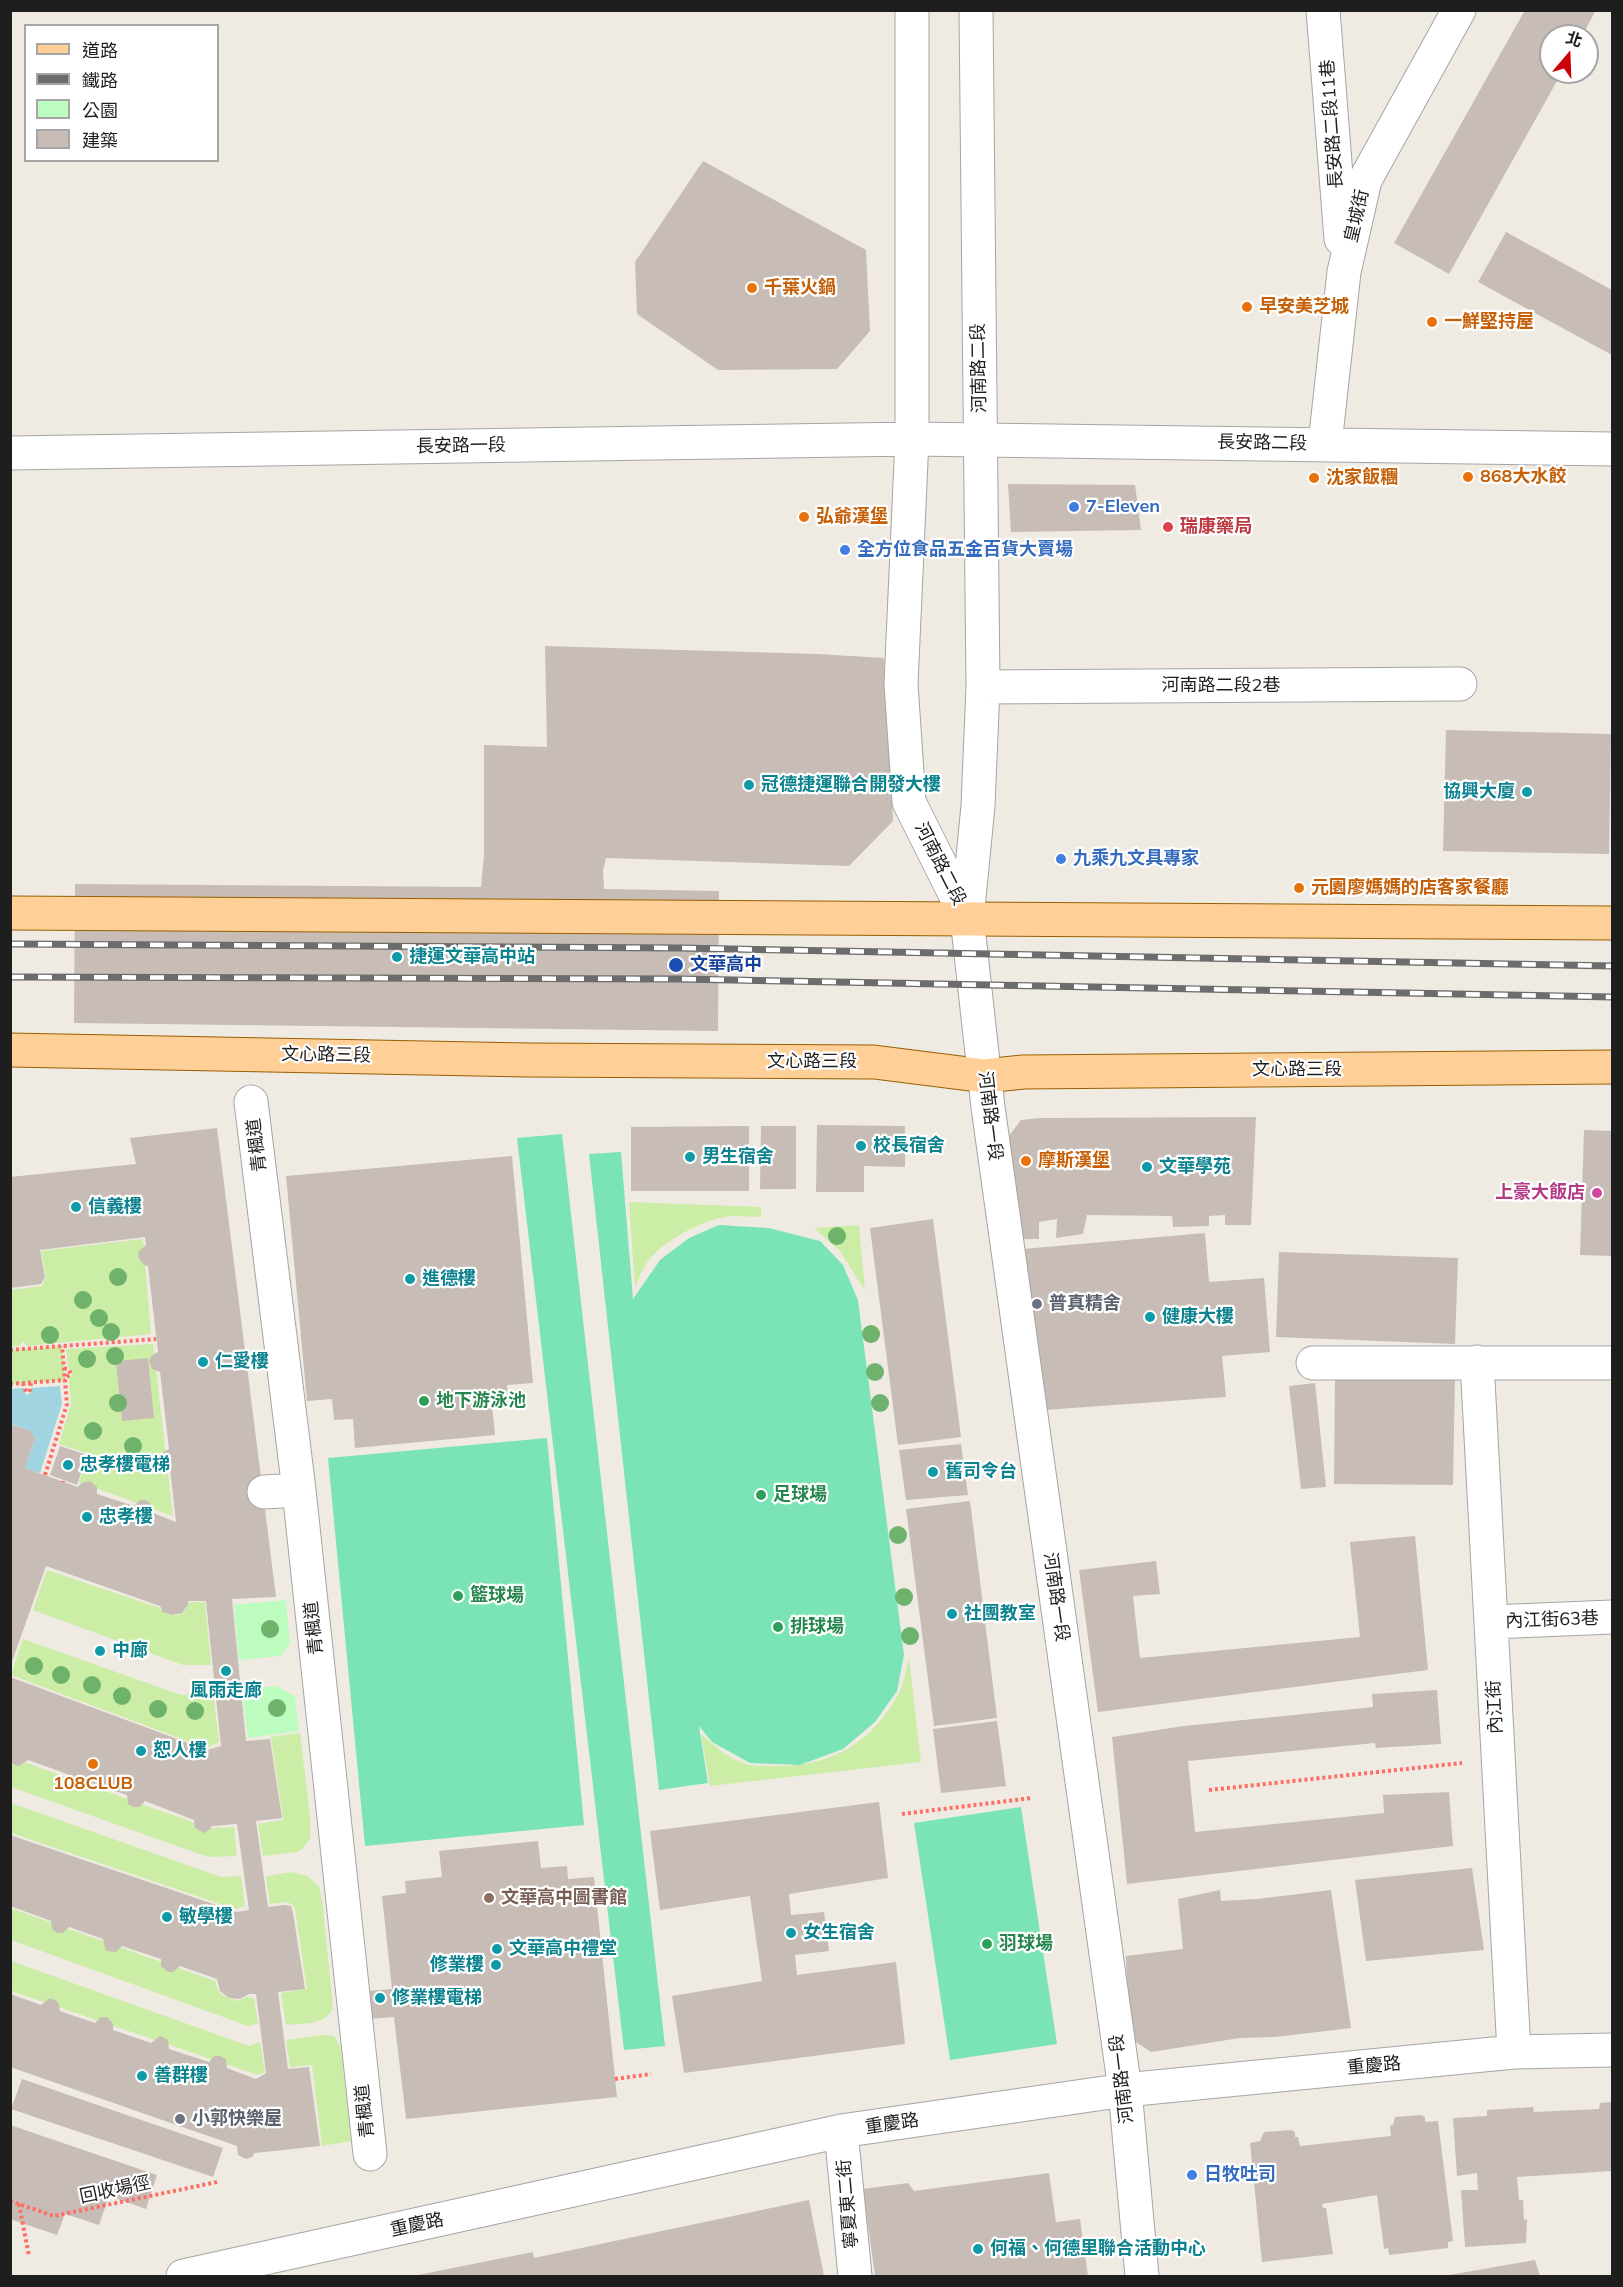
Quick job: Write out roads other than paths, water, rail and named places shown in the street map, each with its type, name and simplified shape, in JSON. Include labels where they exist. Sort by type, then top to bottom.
[{"type":"main road","points":[[10,913],[1612,923]]},
{"type":"main road","name":"文心路三段","points":[[10,1050],[516,1059],[874,1062],[985,1076],[1023,1072],[1612,1067]]},
{"type":"street","name":"河南路二段","points":[[912,10],[912,439],[901,684],[909,802],[967,918]]},
{"type":"street","name":"河南路二段","points":[[967,918],[978,806],[983,687],[976,10]]},
{"type":"street","name":"長安路二段11巷","points":[[1323,10],[1344,272]]},
{"type":"street","name":"皇城街","points":[[1325,444],[1344,272],[1365,180],[1460,10]]},
{"type":"street","name":"長安路二段","points":[[912,439],[1610,445]]},
{"type":"street","name":"長安路一段","points":[[10,453],[912,439]]},
{"type":"street","name":"河南路二段2巷","points":[[983,687],[1460,684]]},
{"type":"street","name":"河南路一段","points":[[967,918],[985,1076],[1125,2090],[1142,2277]]},
{"type":"street","name":"青楓道","points":[[251,1102],[299,1490],[370,2154]]},
{"type":"street","name":"內江街","points":[[1477,1362],[1514,2052]]},
{"type":"street","points":[[1312,1363],[1612,1364]]},
{"type":"street","points":[[264,1492],[299,1490]]},
{"type":"street","name":"內江街63巷","points":[[1491,1622],[1612,1617]]},
{"type":"street","name":"重慶路","points":[[183,2277],[841,2131],[1125,2090],[1514,2052],[1612,2050]]},
{"type":"street","name":"寧夏東二街","points":[[841,2131],[855,2277]]},
{"type":"water","points":[[60,1386],[62,1404],[40,1473],[25,1468],[35,1439],[31,1431],[11,1424],[11,1389],[24,1388],[27,1395],[31,1393],[31,1388]]},
{"type":"railway","points":[[10,944],[680,948],[1612,966]]},
{"type":"railway","points":[[10,977],[680,979],[1612,997]]},
{"type":"place","name":"千葉火鍋","points":[[752,288]]},
{"type":"place","name":"早安美芝城","points":[[1247,307]]},
{"type":"place","name":"一鮮堅持屋","points":[[1432,322]]},
{"type":"place","name":"868大水餃","points":[[1468,477]]},
{"type":"place","name":"沈家飯糰","points":[[1314,478]]},
{"type":"place","name":"7-Eleven","points":[[1074,507]]},
{"type":"place","name":"弘爺漢堡","points":[[804,517]]},
{"type":"place","name":"瑞康藥局","points":[[1168,527]]},
{"type":"place","name":"全方位食品五金百貨大賣場","points":[[845,550]]},
{"type":"place","name":"冠德捷運聯合開發大樓","points":[[749,785]]},
{"type":"place","name":"協興大廈","points":[[1527,792]]},
{"type":"place","name":"九乘九文具專家","points":[[1061,859]]},
{"type":"place","name":"元園廖媽媽的店客家餐廳","points":[[1299,888]]},
{"type":"place","name":"捷運文華高中站","points":[[397,957]]},
{"type":"place","name":"文華高中","points":[[676,965]]},
{"type":"place","name":"校長宿舍","points":[[861,1146]]},
{"type":"place","name":"男生宿舍","points":[[690,1157]]},
{"type":"place","name":"摩斯漢堡","points":[[1026,1161]]},
{"type":"place","name":"文華學苑","points":[[1147,1167]]},
{"type":"place","name":"上豪大飯店","points":[[1597,1193]]},
{"type":"place","name":"信義樓","points":[[76,1207]]},
{"type":"place","name":"進德樓","points":[[410,1279]]},
{"type":"place","name":"普真精舍","points":[[1037,1304]]},
{"type":"place","name":"健康大樓","points":[[1150,1317]]},
{"type":"place","name":"仁愛樓","points":[[203,1362]]},
{"type":"place","name":"地下游泳池","points":[[424,1401]]},
{"type":"place","name":"忠孝樓電梯","points":[[68,1465]]},
{"type":"place","name":"舊司令台","points":[[933,1472]]},
{"type":"place","name":"足球場","points":[[761,1495]]},
{"type":"place","name":"忠孝樓","points":[[87,1517]]},
{"type":"place","name":"籃球場","points":[[458,1596]]},
{"type":"place","name":"社團教室","points":[[952,1614]]},
{"type":"place","name":"排球場","points":[[778,1627]]},
{"type":"place","name":"中廊","points":[[100,1651]]},
{"type":"place","name":"風雨走廊","points":[[226,1671]]},
{"type":"place","name":"恕人樓","points":[[141,1751]]},
{"type":"place","name":"108CLUB","points":[[93,1764]]},
{"type":"place","name":"文華高中圖書館","points":[[489,1898]]},
{"type":"place","name":"敏學樓","points":[[167,1917]]},
{"type":"place","name":"女生宿舍","points":[[791,1933]]},
{"type":"place","name":"羽球場","points":[[987,1944]]},
{"type":"place","name":"文華高中禮堂","points":[[497,1949]]},
{"type":"place","name":"修業樓","points":[[496,1965]]},
{"type":"place","name":"修業樓電梯","points":[[380,1998]]},
{"type":"place","name":"善群樓","points":[[142,2076]]},
{"type":"place","name":"小郭快樂屋","points":[[180,2119]]},
{"type":"place","name":"日牧吐司","points":[[1192,2175]]},
{"type":"place","name":"何福、何德里聯合活動中心","points":[[978,2249]]}]
